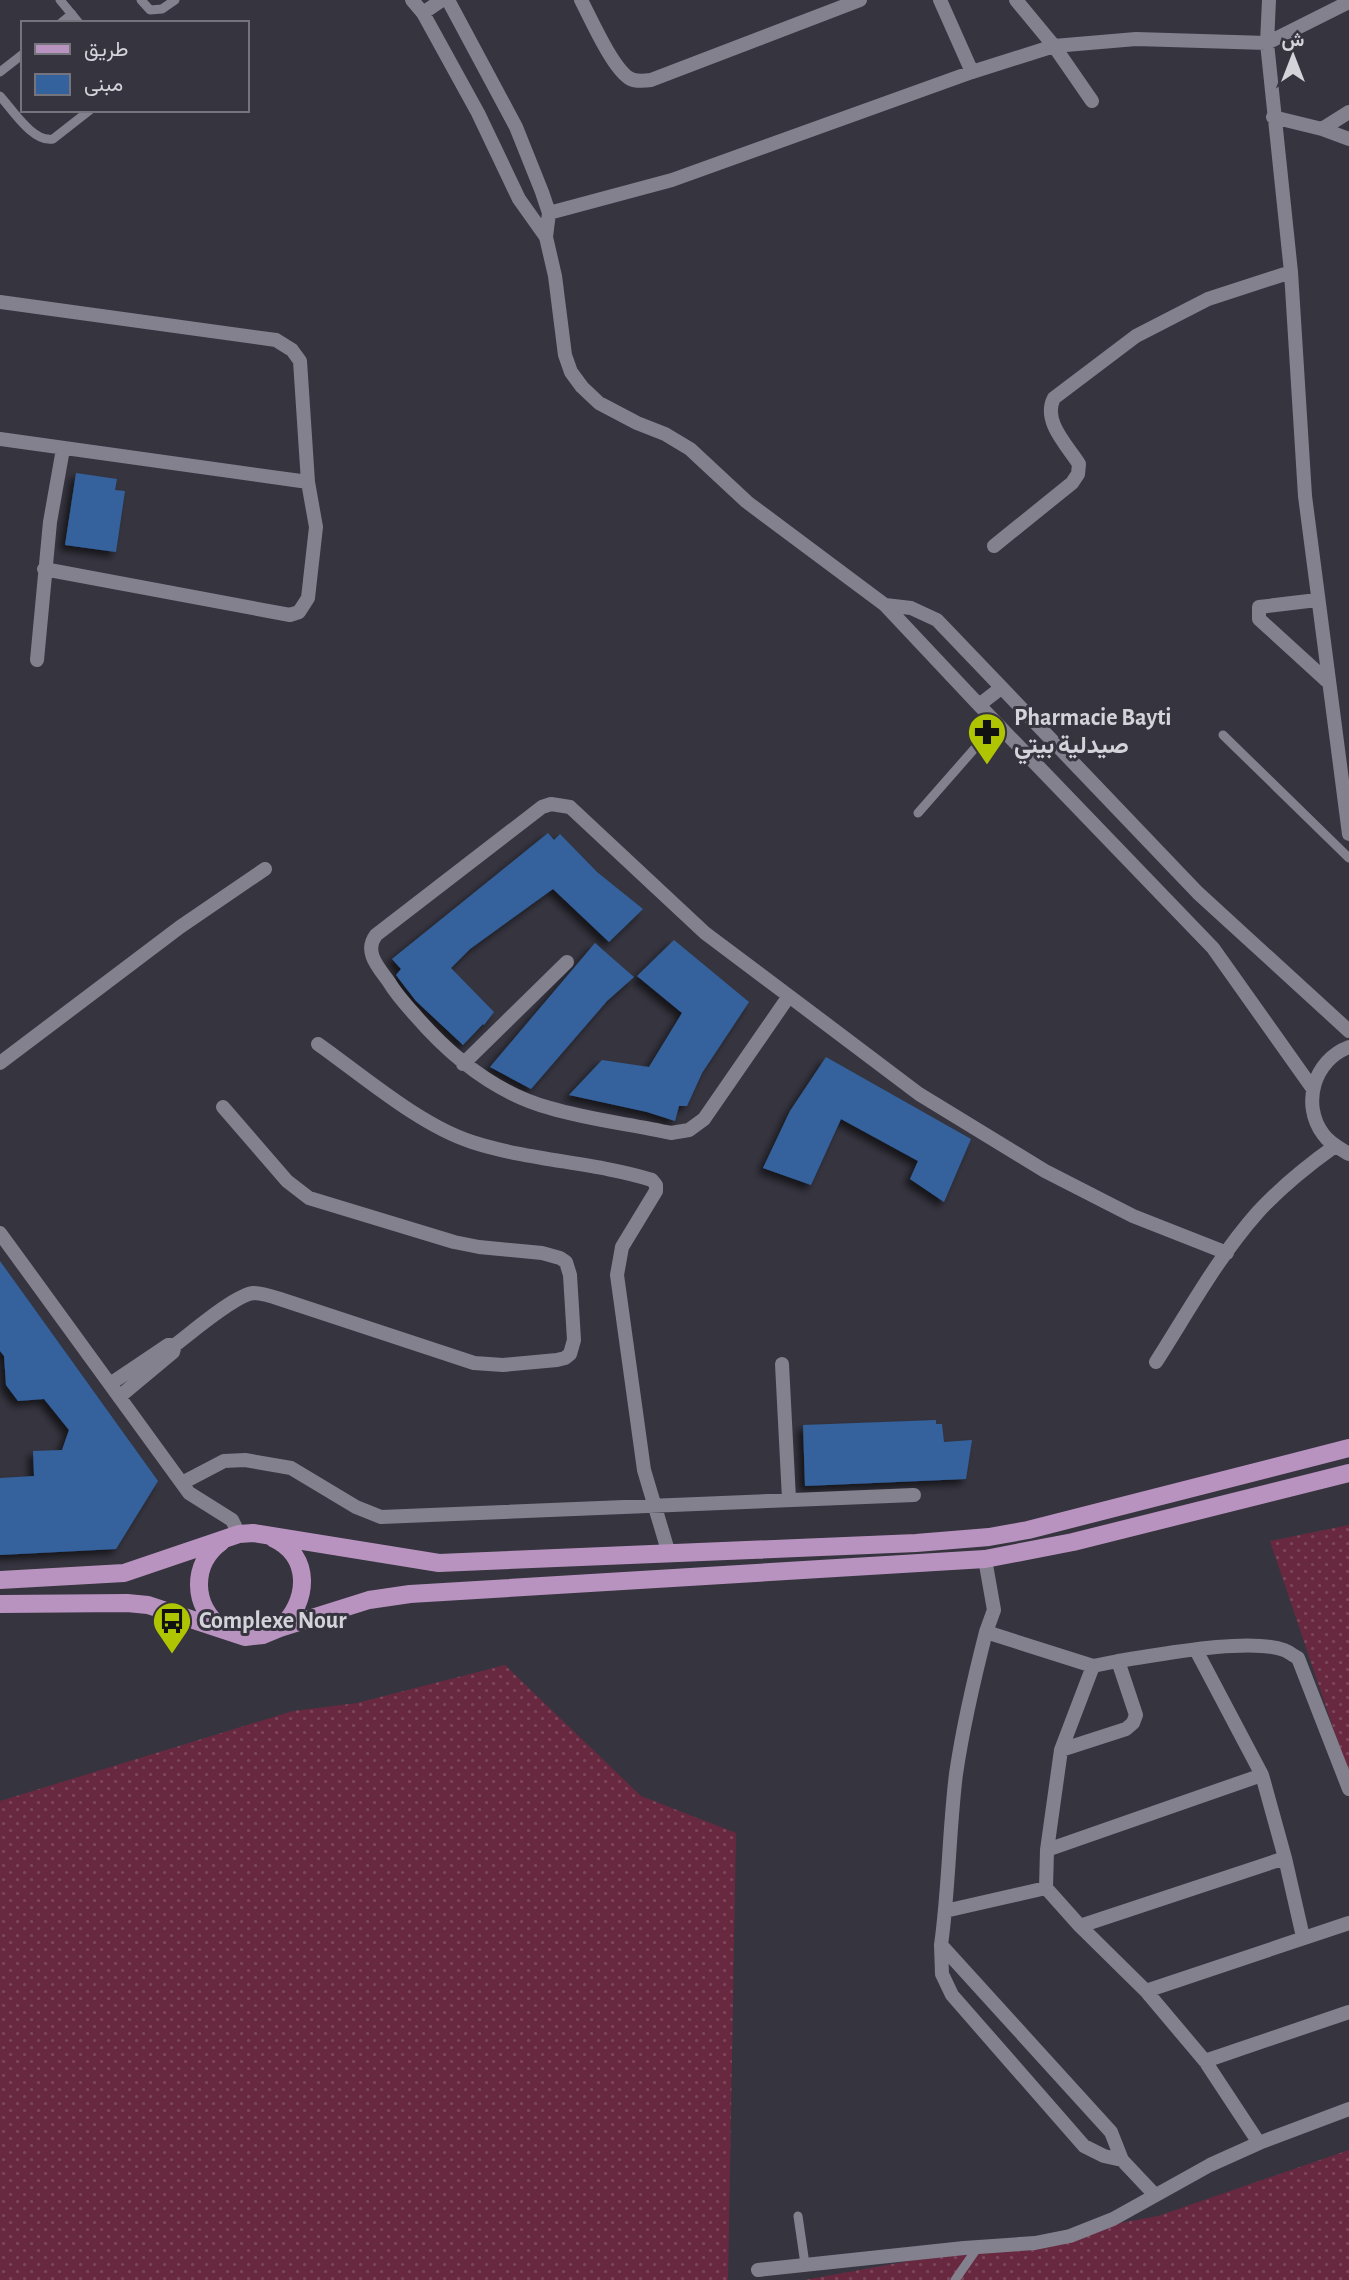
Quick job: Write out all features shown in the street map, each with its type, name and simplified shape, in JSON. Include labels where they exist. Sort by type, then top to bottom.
[{"type":"main road","points":[[0,1580],[124,1573],[232,1536],[253,1533],[439,1563],[916,1543],[989,1536],[1064,1522],[1349,1448]]},
{"type":"main road","points":[[0,1604],[148,1605],[245,1637],[263,1635],[369,1600],[410,1594],[985,1559],[1073,1542],[1349,1473]]},
{"type":"main road","points":[[267,1535],[288,1549],[301,1571],[301,1597],[297,1609],[280,1628]]},
{"type":"main road","points":[[228,1632],[210,1617],[200,1597],[198,1586],[203,1563],[217,1545],[232,1536]]},
{"type":"street","points":[[412,0],[423,13],[478,113],[519,199],[546,237]]},
{"type":"street","points":[[423,13],[442,0]]},
{"type":"street","points":[[448,0],[516,127],[549,213],[546,237],[549,261],[555,276],[565,355],[571,372],[582,387],[599,402],[690,449],[747,502],[885,604],[1213,948],[1313,1089]]},
{"type":"street","points":[[582,0],[613,59],[628,78],[641,82],[860,0]]},
{"type":"street","points":[[940,0],[972,72]]},
{"type":"street","points":[[1016,0],[1054,46],[1092,101]]},
{"type":"street","points":[[1269,0],[1267,43],[1291,272],[1305,496],[1349,834]]},
{"type":"street","points":[[549,213],[672,180],[972,72],[1054,46],[1136,39],[1267,43],[1349,2]]},
{"type":"street","points":[[1322,129],[1349,113]]},
{"type":"street","points":[[1273,117],[1349,139]]},
{"type":"street","points":[[994,546],[1072,483],[1078,474],[1079,464],[1051,420],[1049,406],[1054,398],[1136,336],[1208,299],[1291,272]]},
{"type":"street","points":[[0,302],[276,340],[292,350],[300,361],[308,482],[316,527],[308,598],[299,612],[290,615],[44,569]]},
{"type":"street","points":[[0,439],[308,482]]},
{"type":"street","points":[[37,660],[50,522],[64,449]]},
{"type":"street","points":[[1317,600],[1259,607],[1258,612],[1259,619],[1327,681]]},
{"type":"street","points":[[885,604],[911,608],[937,620],[1199,893],[1349,1031]]},
{"type":"street","points":[[979,705],[1001,688]]},
{"type":"street","points":[[789,996],[704,1119],[689,1130],[671,1133],[548,1108],[517,1096],[463,1065],[437,1041],[393,989],[371,956],[370,945],[380,932],[542,807],[551,804],[570,807],[705,933],[789,996],[919,1094],[1045,1171],[1133,1216],[1227,1252]]},
{"type":"street","points":[[0,1063],[180,927],[265,869]]},
{"type":"street","points":[[463,1065],[567,962]]},
{"type":"street","points":[[318,1044],[442,1130],[512,1153],[652,1180],[656,1185],[656,1191],[622,1247],[617,1275],[644,1470],[669,1554]]},
{"type":"street","points":[[1349,1047],[1330,1058],[1319,1072],[1313,1089],[1312,1105],[1315,1121],[1323,1135],[1349,1154]]},
{"type":"street","points":[[110,1384],[168,1345],[175,1345],[244,1295],[253,1293],[273,1297],[474,1363],[503,1365],[565,1359],[573,1348],[570,1275],[566,1262],[542,1253],[454,1242],[309,1198],[287,1181],[223,1107]]},
{"type":"street","points":[[1156,1363],[1241,1232],[1275,1194],[1335,1146]]},
{"type":"street","points":[[0,1233],[190,1493],[232,1520],[232,1536]]},
{"type":"street","points":[[119,1398],[173,1352],[175,1345]]},
{"type":"street","points":[[782,1364],[789,1499]]},
{"type":"street","points":[[182,1483],[224,1461],[245,1460],[291,1468],[356,1507],[382,1517],[914,1495]]},
{"type":"street","points":[[985,1559],[994,1610],[964,1720],[956,1775],[941,1944],[942,1974],[953,1995],[1084,2146],[1104,2156],[1122,2160]]},
{"type":"street","points":[[986,1632],[1093,1666],[1196,1650],[1254,1646],[1284,1650],[1298,1658],[1349,1789]]},
{"type":"street","points":[[1196,1650],[1262,1775],[1303,1937]]},
{"type":"street","points":[[1061,1750],[1126,1729],[1133,1723],[1136,1715],[1118,1661]]},
{"type":"street","points":[[1093,1666],[1061,1750],[1047,1850],[1046,1888],[1146,1991],[1205,2061],[1259,2143]]},
{"type":"street","points":[[1047,1850],[1262,1775]]},
{"type":"street","points":[[1080,1926],[1285,1858]]},
{"type":"street","points":[[945,1911],[1046,1888]]},
{"type":"street","points":[[1146,1991],[1349,1923]]},
{"type":"street","points":[[941,1944],[1111,2132],[1122,2160],[1155,2195]]},
{"type":"street","points":[[1205,2061],[1349,2012]]},
{"type":"street","points":[[758,2270],[1035,2243],[1070,2236],[1113,2219],[1210,2165],[1349,2109]]},
{"type":"lane","points":[[60,0],[77,21]]},
{"type":"lane","points":[[141,0],[150,10],[162,9],[176,0]]},
{"type":"lane","points":[[63,21],[72,14]]},
{"type":"lane","points":[[0,72],[21,56]]},
{"type":"lane","points":[[0,96],[34,135],[46,141],[87,112]]},
{"type":"lane","points":[[918,813],[997,723]]},
{"type":"lane","points":[[1223,735],[1349,858]]},
{"type":"lane","points":[[798,2216],[806,2264]]},
{"type":"lane","points":[[955,2280],[978,2247]]},
{"type":"shaded area","points":[[1349,1525],[1349,1775],[1270,1541]]},
{"type":"shaded area","points":[[505,1665],[641,1796],[736,1833],[728,2280],[0,2280],[0,1801],[293,1711],[357,1703]]},
{"type":"shaded area","points":[[1349,2150],[1349,2280],[804,2280],[1158,2216]]},
{"type":"building","points":[[76,473],[117,479],[115,490],[125,491],[116,552],[65,545]]},
{"type":"building","points":[[548,833],[554,840],[560,834],[597,872],[643,909],[609,942],[553,889],[470,949],[451,968],[494,1012],[463,1045],[416,1001],[396,975],[401,969],[392,959]]},
{"type":"building","points":[[674,940],[749,1002],[702,1073],[687,1106],[679,1106],[675,1121],[569,1095],[602,1060],[649,1067],[682,1013],[637,976]]},
{"type":"building","points":[[595,943],[634,977],[607,1001],[531,1089],[490,1067]]},
{"type":"building","points":[[826,1057],[971,1139],[944,1202],[910,1179],[918,1161],[841,1119],[811,1185],[763,1168],[790,1111]]},
{"type":"building","points":[[0,1261],[158,1481],[116,1549],[0,1555],[0,1478],[34,1476],[33,1451],[62,1450],[69,1430],[44,1399],[18,1401],[6,1385],[4,1356],[0,1351]]},
{"type":"building","points":[[936,1420],[936,1424],[942,1424],[944,1442],[972,1440],[966,1479],[805,1486],[803,1425]]},
{"type":"place","name":"Pharmacie Bayti صيدلية بيتي","points":[[987,766]]},
{"type":"place","name":"Complexe Nour","points":[[172,1655]]}]
